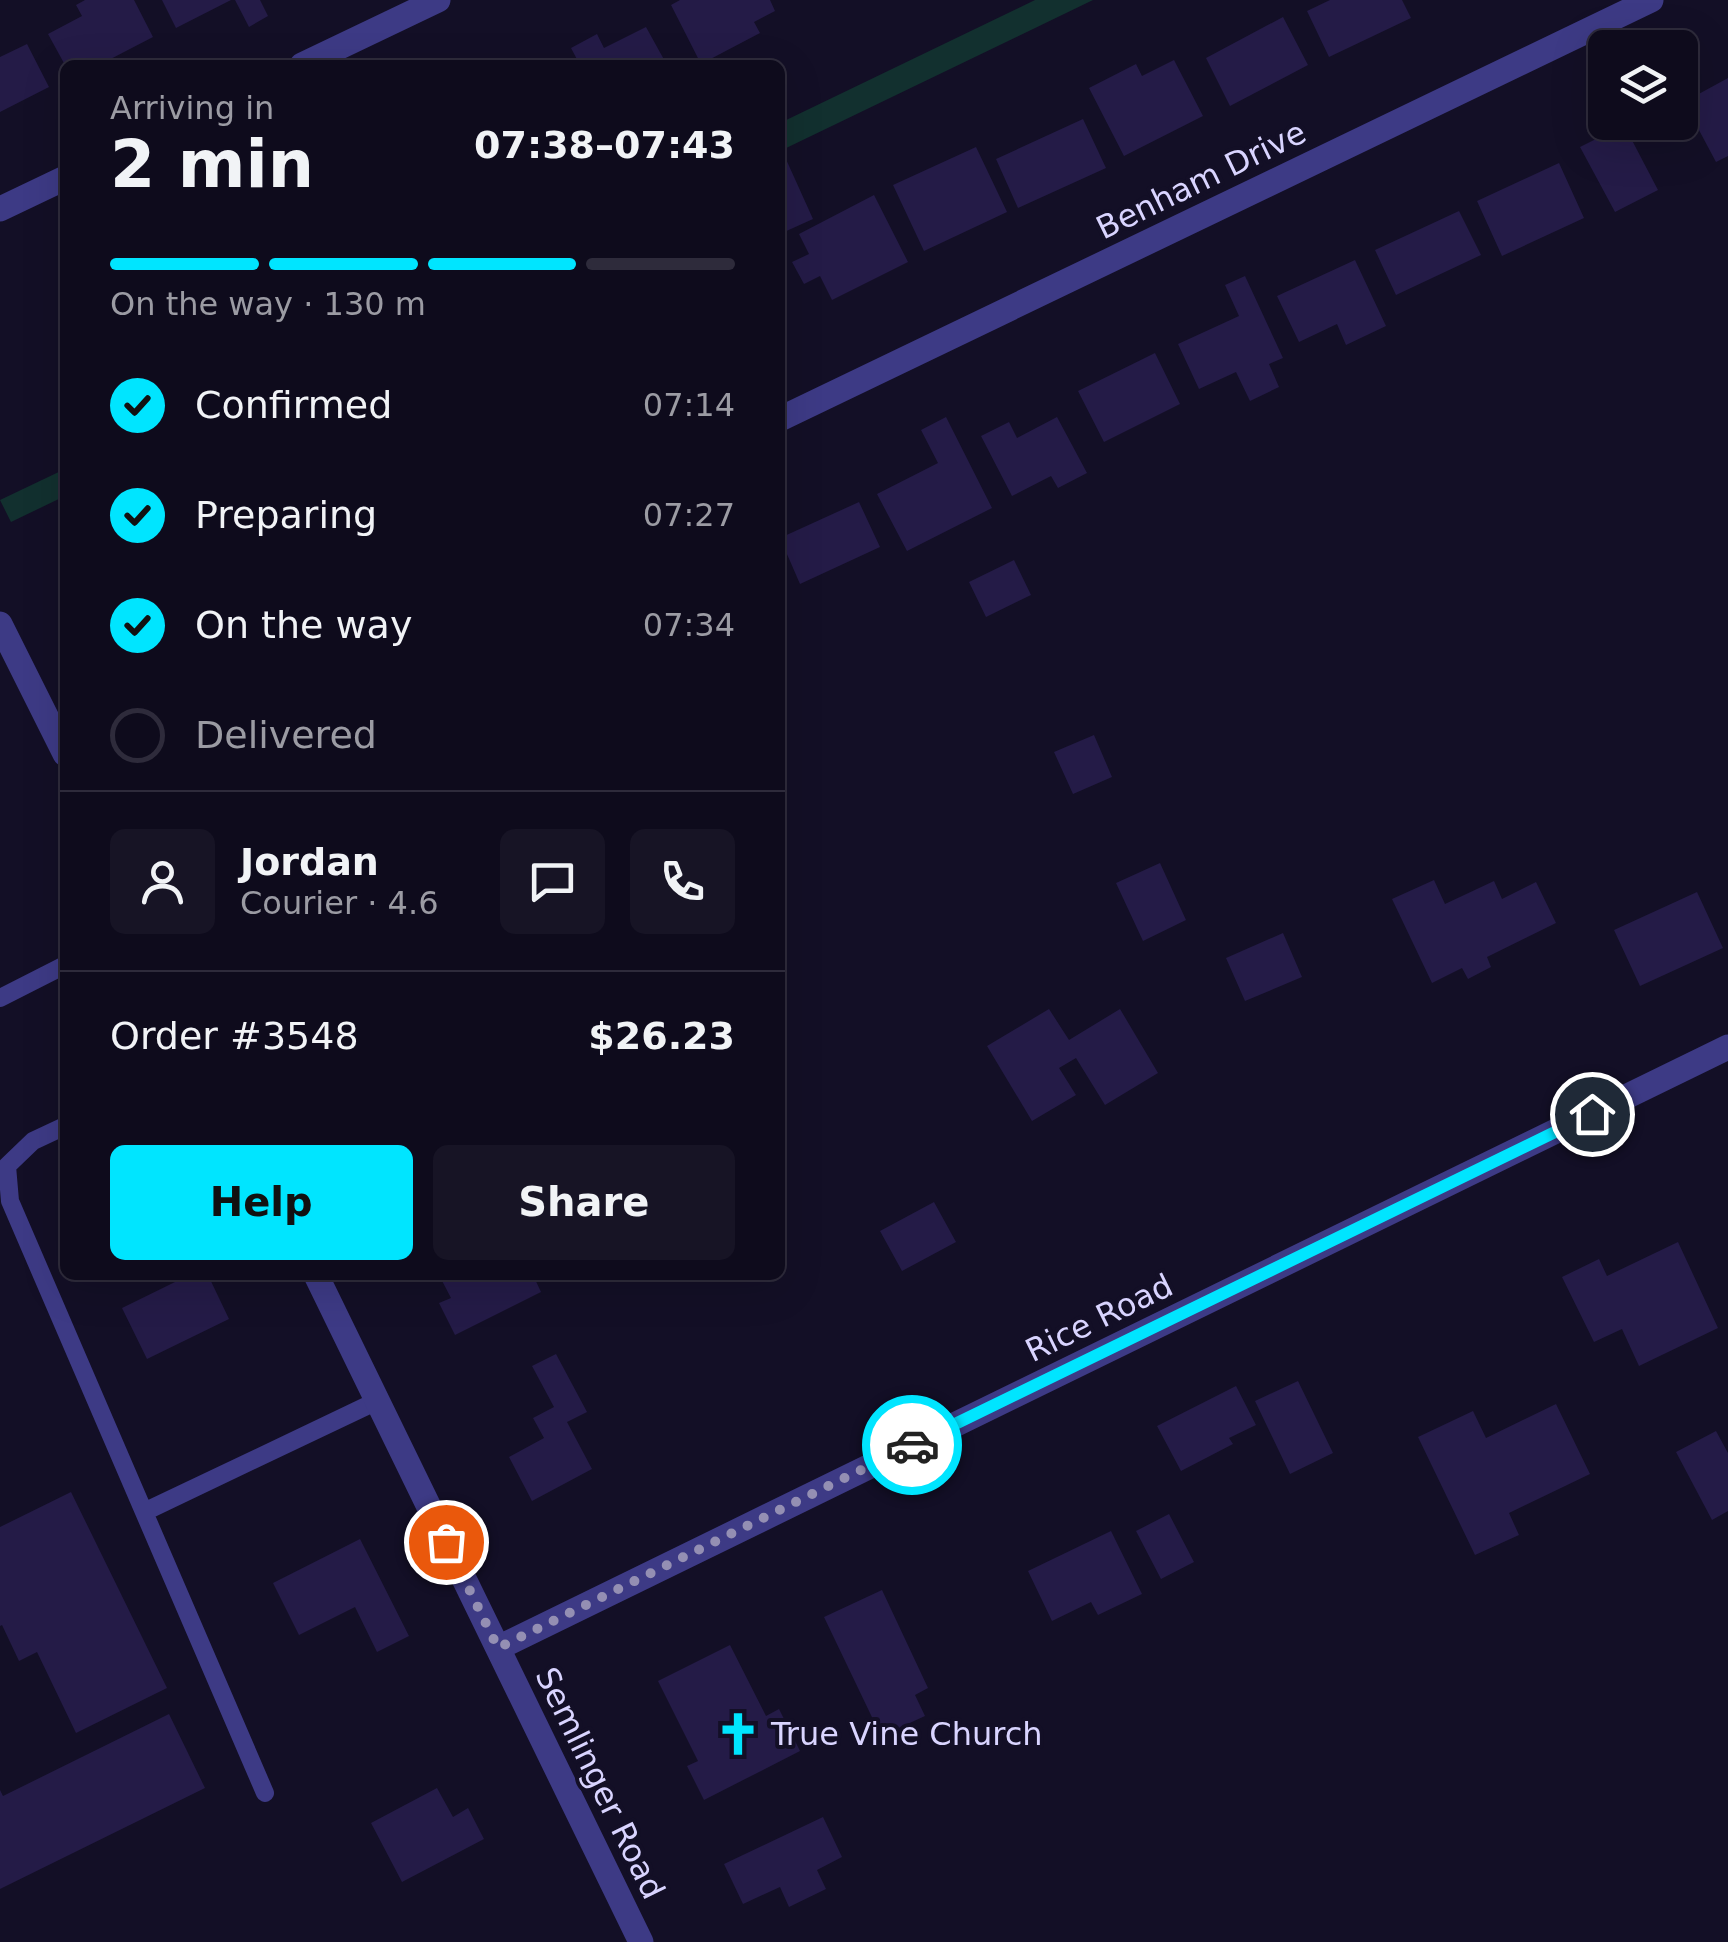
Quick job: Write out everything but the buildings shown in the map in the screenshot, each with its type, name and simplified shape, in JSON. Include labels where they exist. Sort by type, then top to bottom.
[{"type":"street","points":[[312,60],[438,0]]},
{"type":"street","name":"Benham Drive","points":[[785,417],[1651,0]]},
{"type":"street","points":[[0,209],[60,180]]},
{"type":"street","points":[[3,636],[60,744]]},
{"type":"street","name":"Rice Road","points":[[498,1648],[1728,1048]]},
{"type":"street","name":"Semlinger Road","points":[[318,1280],[641,1942]]},
{"type":"lane","points":[[0,998],[60,968]]},
{"type":"lane","points":[[60,1128],[33,1141],[8,1166],[10,1201],[264,1793]]},
{"type":"lane","points":[[144,1512],[377,1401]]},
{"type":"green space","points":[[1035,0],[1093,0],[785,149],[785,121]]},
{"type":"green space","points":[[60,471],[60,498],[11,522],[0,500]]},
{"type":"way so far","points":[[446,1542],[498,1648],[912,1445]]},
{"type":"place","name":"True Vine Church","points":[[738,1734]]},
{"type":"route","points":[[912,1445],[1592,1114]]}]
